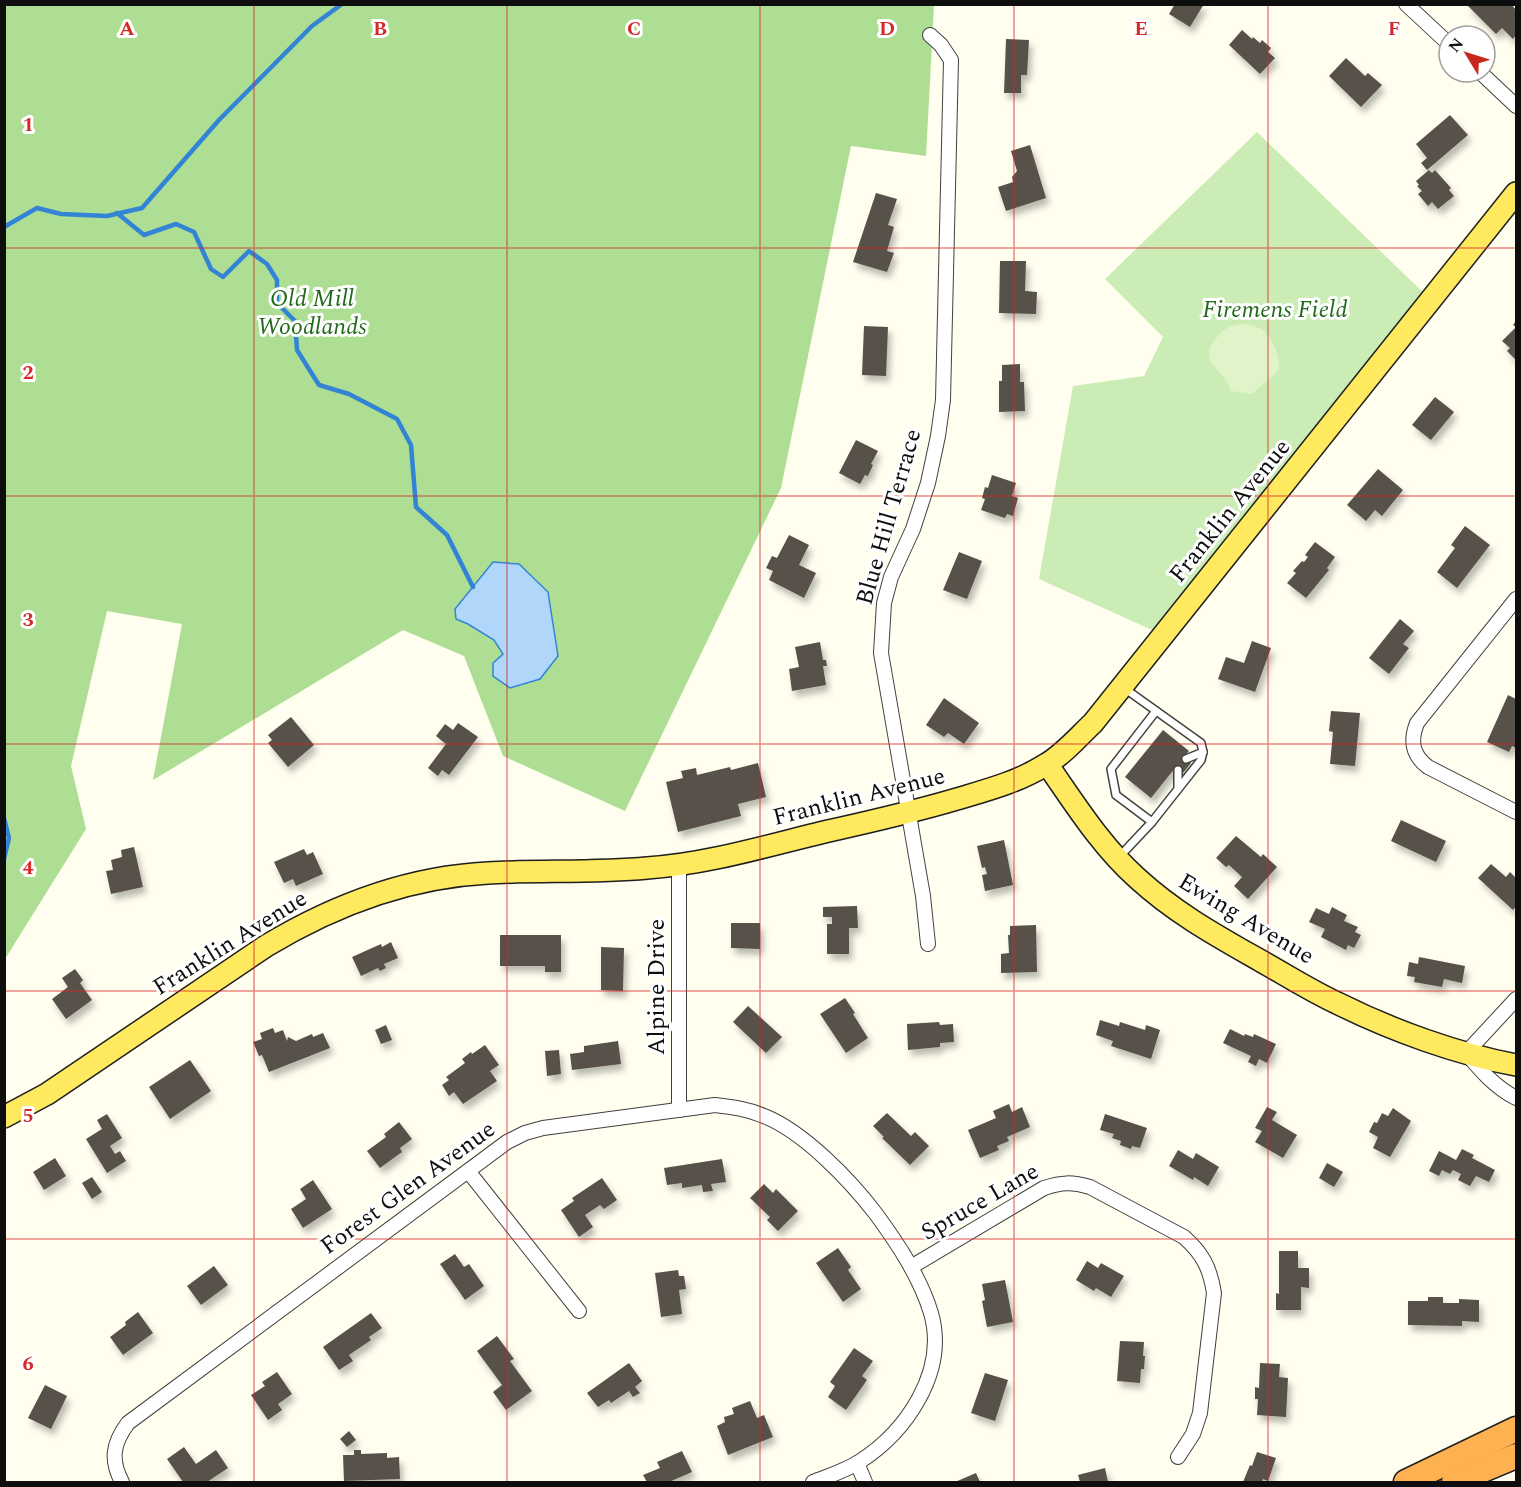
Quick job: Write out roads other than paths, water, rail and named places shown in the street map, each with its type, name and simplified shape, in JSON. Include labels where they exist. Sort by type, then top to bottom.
[{"type":"highway","points":[[1406,1482],[1516,1429]]},
{"type":"highway","points":[[1454,1482],[1516,1456]]},
{"type":"main road","name":"Franklin Avenue","points":[[4,1116],[47,1094],[294,929],[330,911],[368,897],[446,877],[486,873],[614,870],[703,861],[910,813],[995,788],[1047,764],[1093,723],[1516,193]]},
{"type":"main road","name":"Ewing Avenue","points":[[1047,764],[1085,819],[1118,858],[1162,900],[1196,924],[1335,1003],[1368,1018],[1425,1040],[1516,1065]]},
{"type":"street","points":[[1406,4],[1437,33]]},
{"type":"street","name":"Blue Hill Terrace","points":[[928,944],[910,813],[880,652],[884,603],[891,577],[913,529],[927,483],[938,436],[943,400],[951,60],[941,45],[930,35]]},
{"type":"street","points":[[1493,84],[1516,106]]},
{"type":"street","points":[[1516,598],[1417,723],[1413,734],[1413,744],[1417,754],[1428,767],[1516,812]]},
{"type":"street","name":"Alpine Drive","points":[[679,865],[679,1110]]},
{"type":"street","points":[[1516,999],[1466,1053],[1483,1074],[1516,1098]]},
{"type":"street","name":"Forest Glen Avenue","points":[[122,1482],[117,1474],[114,1459],[115,1448],[120,1434],[128,1423],[507,1142],[525,1133],[543,1128],[716,1105],[742,1108],[786,1127],[844,1176],[890,1233],[911,1267],[931,1314],[934,1351],[930,1372],[922,1393],[909,1415],[895,1433],[857,1463],[813,1482]]},
{"type":"street","points":[[468,1172],[579,1311]]},
{"type":"street","name":"Spruce Lane","points":[[911,1267],[1044,1188],[1058,1183],[1074,1183],[1090,1187],[1184,1237],[1205,1261],[1214,1293],[1200,1413],[1193,1434],[1178,1457]]},
{"type":"street","points":[[857,1463],[865,1482]]},
{"type":"lane","points":[[1118,858],[1152,822],[1201,760],[1203,752],[1201,743],[1122,686]]},
{"type":"lane","points":[[1152,822],[1116,795],[1111,769],[1156,711]]},
{"type":"lane","points":[[1186,759],[1203,752]]},
{"type":"lane","points":[[1178,770],[1178,788]]},
{"type":"water","points":[[493,562],[519,564],[548,592],[558,656],[540,679],[510,688],[493,676],[493,663],[503,654],[494,640],[456,619],[455,609]]},
{"type":"waterway","points":[[4,227],[37,208],[61,214],[107,216],[142,208],[219,120],[312,26],[342,4]]},
{"type":"waterway","points":[[117,213],[144,235],[176,224],[194,232],[211,269],[223,277],[249,251],[267,264],[277,280],[277,303],[295,321],[297,350],[319,385],[349,394],[397,419],[411,445],[416,507],[447,535],[473,587]]},
{"type":"waterway","points":[[4,818],[9,838],[4,859]]},
{"type":"park label","name":"Firemens Field","points":[[1275,310]]},
{"type":"park label","name":"Old Mill Woodlands","points":[[312,313]]}]
